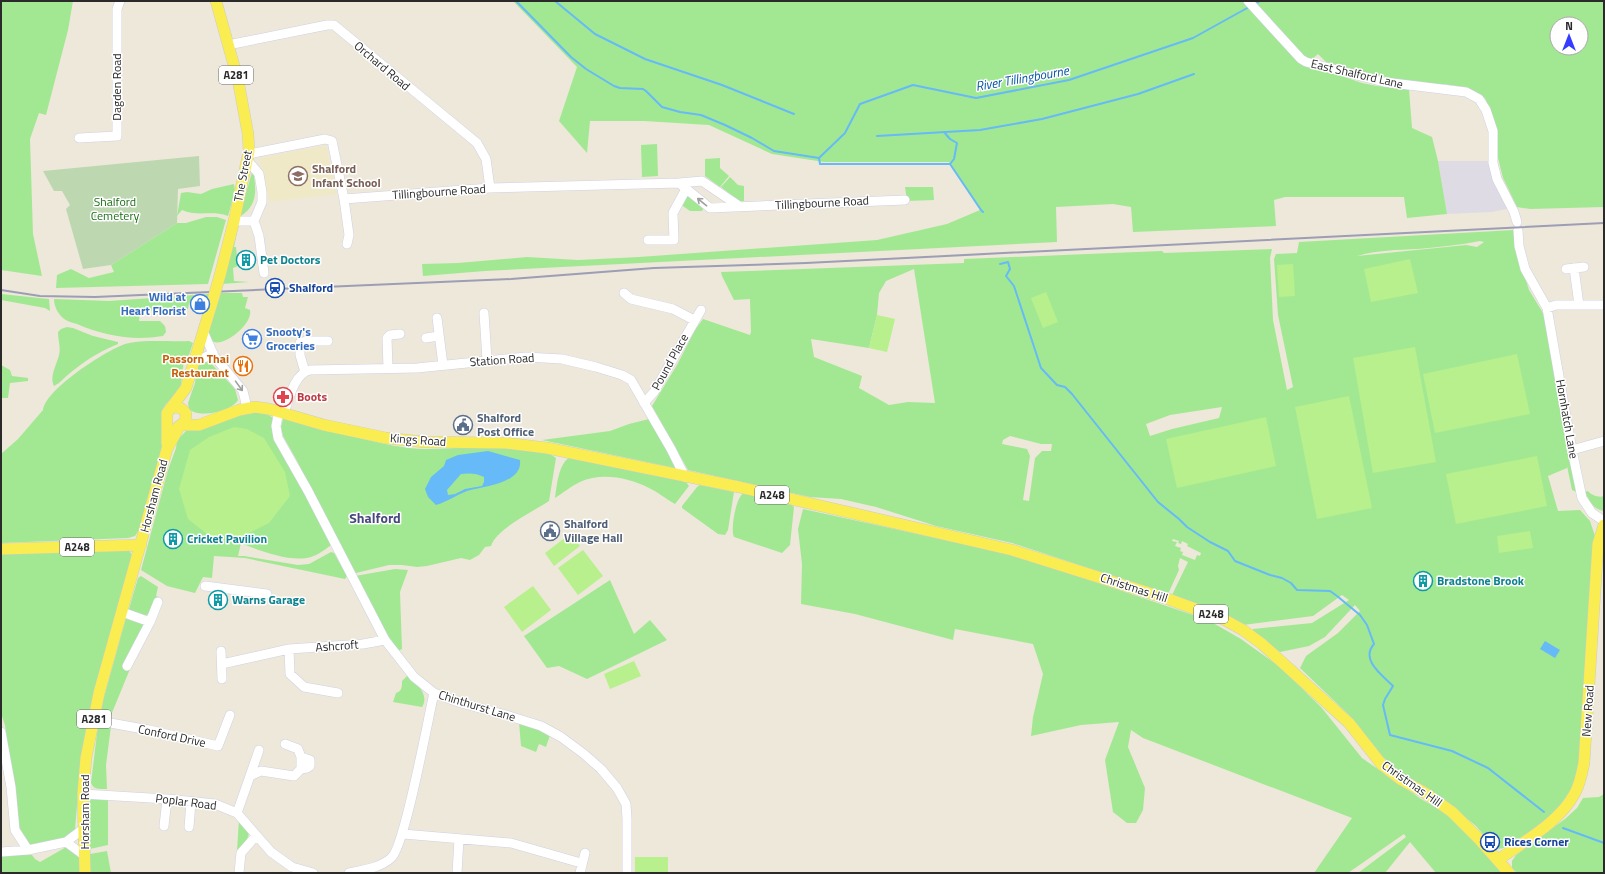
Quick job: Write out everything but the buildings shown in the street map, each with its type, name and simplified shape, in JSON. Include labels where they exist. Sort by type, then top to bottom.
[{"type":"main road","name":"The Street","points":[[212,303],[234,221],[248,158],[248,134],[238,80],[216,1]]},
{"type":"main road","name":"Horsham Road","points":[[85,873],[82,794],[86,758],[99,693],[167,448],[183,419],[186,388],[212,303]]},
{"type":"main road","name":"Horsham Road","points":[[167,448],[167,414],[186,388]]},
{"type":"main road","points":[[167,420],[172,426],[183,419],[178,407],[172,408]]},
{"type":"main road","name":"Kings Road","points":[[183,419],[209,421],[247,408],[265,408],[324,425],[386,438],[424,442],[495,442],[525,445],[578,454],[685,477]]},
{"type":"main road","name":"Christmas Hill","points":[[685,477],[739,487],[1017,551],[1168,599],[1223,619],[1258,641],[1282,661],[1349,723],[1382,764],[1400,779],[1430,796],[1452,812],[1509,873]]},
{"type":"main road","name":"New Road","points":[[1498,860],[1559,815],[1576,792],[1581,778],[1585,756],[1598,544],[1604,525]]},
{"type":"main road","name":"A248","points":[[1,549],[141,545]]},
{"type":"street","name":"Dagden Road","points":[[79,138],[117,136],[117,9],[120,1]]},
{"type":"street","name":"East Shalford Lane","points":[[1248,1],[1302,60],[1306,62],[1384,82],[1466,92],[1479,99],[1486,110],[1493,131],[1493,163],[1497,179],[1514,212],[1519,246],[1525,269],[1547,308]]},
{"type":"street","name":"Orchard Road","points":[[228,45],[278,34],[334,25],[477,143],[486,159],[490,188]]},
{"type":"street","points":[[264,273],[259,236],[254,221],[262,202],[262,192],[259,174],[248,158],[325,139],[332,141],[344,199],[349,235],[347,244]]},
{"type":"street","name":"Tillingbourne Road","points":[[344,199],[490,188],[679,183],[702,181],[739,206]]},
{"type":"street","name":"Tillingbourne Road","points":[[679,183],[710,208],[905,200]]},
{"type":"street","points":[[648,240],[674,240],[673,212],[686,189]]},
{"type":"street","points":[[234,221],[254,221]]},
{"type":"street","points":[[1579,305],[1570,268],[1584,267]]},
{"type":"street","points":[[624,293],[631,299],[672,309],[694,320]]},
{"type":"street","points":[[1547,308],[1556,305],[1604,305]]},
{"type":"street","name":"Hornhatch Lane","points":[[1547,308],[1582,498],[1592,513],[1604,520]]},
{"type":"street","name":"Pound Place","points":[[644,403],[654,392],[701,310]]},
{"type":"street","points":[[484,313],[487,360]]},
{"type":"street","points":[[436,318],[443,365]]},
{"type":"street","points":[[203,331],[220,364],[243,391],[247,408]]},
{"type":"street","points":[[388,368],[387,338],[390,335],[400,334]]},
{"type":"street","points":[[426,338],[439,336]]},
{"type":"street","points":[[281,412],[296,383],[305,372],[300,355],[300,343],[306,341],[328,341]]},
{"type":"street","points":[[195,359],[200,360],[213,353]]},
{"type":"street","name":"Station Road","points":[[305,372],[313,370],[417,368],[520,357],[567,359],[596,367],[630,378],[671,449],[685,477]]},
{"type":"street","name":"Chinthurst Lane","points":[[281,412],[276,426],[278,438],[308,491],[385,640],[414,677],[434,693],[461,703],[541,726],[561,737],[601,769],[617,788],[626,804],[627,873]]},
{"type":"street","points":[[1572,450],[1604,441]]},
{"type":"street","points":[[205,586],[267,594]]},
{"type":"street","points":[[127,666],[150,622],[158,602]]},
{"type":"street","points":[[122,612],[150,622]]},
{"type":"street","name":"Ashcroft","points":[[222,664],[289,649],[363,644],[385,640]]},
{"type":"street","points":[[289,649],[290,674],[304,687],[338,693]]},
{"type":"street","points":[[221,651],[222,679]]},
{"type":"street","points":[[348,873],[376,867],[392,858],[403,834],[434,693]]},
{"type":"street","name":"Conford Drive","points":[[94,720],[149,730],[218,746],[230,715]]},
{"type":"street","points":[[1,732],[11,786],[15,830],[28,850]]},
{"type":"street","points":[[250,776],[261,771],[294,776],[301,769],[301,757],[298,748],[285,744]]},
{"type":"street","points":[[237,813],[259,750]]},
{"type":"street","name":"Poplar Road","points":[[82,794],[167,799],[215,804],[237,813],[271,852],[292,867],[313,873]]},
{"type":"street","points":[[164,826],[167,799]]},
{"type":"street","points":[[189,826],[191,802]]},
{"type":"street","points":[[1,852],[28,850],[66,842],[83,829]]},
{"type":"street","points":[[403,834],[511,843],[580,868],[585,853]]},
{"type":"street","points":[[238,873],[241,853],[256,836]]},
{"type":"street","points":[[457,873],[459,839]]},
{"type":"street","points":[[66,842],[85,856]]},
{"type":"shaded area","name":"Shalford Infant School","points":[[326,145],[337,194],[269,202],[259,158]]},
{"type":"shaded area","points":[[1438,161],[1488,161],[1507,209],[1492,212],[1447,214]]},
{"type":"green space","points":[[1,1],[73,1],[68,30],[46,115],[39,113],[30,139],[33,234],[42,276],[1,270]]},
{"type":"green space","points":[[513,1],[1604,1],[1604,207],[1530,209],[1517,207],[1503,178],[1497,154],[1497,133],[1485,98],[1464,87],[1443,84],[1417,84],[1342,67],[1326,62],[1318,54],[1311,60],[1304,57],[1262,14],[1261,18],[1301,62],[1362,83],[1409,89],[1412,128],[1432,137],[1438,161],[1447,214],[1407,218],[1404,197],[1285,197],[1274,200],[1276,226],[1133,232],[1131,207],[1113,204],[1056,207],[1057,242],[485,271],[423,276],[422,264],[458,263],[527,257],[578,260],[639,257],[877,240],[947,224],[980,210],[949,162],[824,162],[772,154],[709,125],[644,121],[590,121],[587,153],[559,121],[577,67]]},
{"type":"green space","points":[[657,144],[658,176],[642,177],[641,145]]},
{"type":"green space","name":"Shalford Cemetery","points":[[199,156],[200,186],[178,189],[177,223],[111,265],[83,269],[66,209],[70,205],[62,191],[54,191],[43,171]]},
{"type":"green space","points":[[720,158],[720,168],[729,176],[720,187],[705,176],[705,159]]},
{"type":"green space","points":[[253,169],[255,196],[250,208],[239,217]]},
{"type":"green space","points":[[730,177],[738,185],[744,186],[744,201],[739,201],[721,187]]},
{"type":"green space","points":[[234,184],[235,191],[228,216],[222,214],[193,213],[182,210],[177,216],[181,193],[187,192],[201,194],[212,189]]},
{"type":"green space","points":[[905,187],[933,187],[934,200],[907,201]]},
{"type":"green space","points":[[687,196],[690,196],[704,207],[702,211],[690,211],[680,204]]},
{"type":"green space","points":[[206,217],[217,217],[226,220],[208,284],[56,288],[57,275],[71,269],[89,278],[114,272],[111,265],[177,223],[186,223]]},
{"type":"green space","points":[[238,227],[234,247],[236,247],[238,266],[233,268],[234,281],[249,282],[222,284]]},
{"type":"green space","points":[[1514,230],[1518,255],[1529,290],[1543,313],[1553,354],[1577,492],[1572,490],[1567,466],[1567,468],[1548,476],[1558,511],[1580,510],[1590,521],[1595,536],[1580,769],[1569,793],[1557,810],[1542,823],[1508,847],[1499,849],[1492,845],[1476,826],[1443,799],[1400,772],[1375,750],[1350,716],[1300,668],[1306,656],[1338,633],[1360,611],[1355,605],[1325,637],[1309,646],[1280,652],[1252,631],[1253,629],[1312,623],[1349,600],[1342,595],[1313,616],[1243,625],[1172,595],[1188,562],[1180,558],[1178,566],[1179,570],[1168,594],[1012,543],[936,526],[876,507],[841,499],[810,497],[688,470],[652,406],[677,365],[695,330],[703,319],[750,335],[750,299],[734,300],[721,272],[964,263],[964,259],[1162,251],[1164,253],[1272,249],[1270,258],[1273,320],[1287,390],[1293,387],[1278,315],[1274,259],[1276,254],[1297,253],[1299,242]],"holes":[[[1480,241],[1484,242],[1477,247],[1466,245],[1357,256],[1380,251],[1449,246]],[[914,269],[935,403],[908,402],[889,405],[859,388],[862,376],[814,357],[811,339],[869,348],[877,315],[879,293],[886,281]],[[1222,407],[1219,418],[1172,429],[1150,436],[1146,424],[1170,415]],[[1010,436],[1041,444],[1052,444],[1051,451],[1042,451],[1035,458],[1029,501],[1023,500],[1030,456],[1027,449],[1002,444],[1003,440]],[[1173,539],[1179,541],[1178,543],[1181,544],[1182,541],[1188,544],[1187,546],[1201,553],[1200,556],[1197,555],[1195,560],[1182,555],[1183,552],[1180,551],[1181,548],[1175,546],[1177,542],[1172,541]]]},
{"type":"green space","points":[[1410,259],[1418,293],[1371,302],[1364,269]]},
{"type":"green space","points":[[1293,264],[1295,296],[1279,297],[1277,265]]},
{"type":"green space","points":[[1046,292],[1058,322],[1043,328],[1031,298]]},
{"type":"green space","points":[[221,293],[242,293],[243,297],[248,297],[245,308],[250,310],[249,317],[239,332],[231,338],[216,342],[211,340],[209,327]]},
{"type":"green space","points":[[1,294],[49,299],[50,311],[45,308],[1,300]]},
{"type":"green space","points":[[209,294],[206,302],[189,303],[188,309],[140,311],[139,321],[160,321],[165,326],[166,332],[163,336],[141,338],[130,338],[98,332],[68,321],[58,312],[54,299],[109,301]]},
{"type":"green space","points":[[877,315],[895,319],[887,352],[869,348]]},
{"type":"green space","points":[[67,327],[93,336],[118,342],[118,344],[87,360],[54,386],[52,379],[60,352],[58,332]]},
{"type":"green space","points":[[148,341],[189,341],[193,343],[189,355],[184,360],[181,385],[165,405],[162,412],[161,418],[164,435],[160,458],[139,530],[135,536],[128,538],[1,543],[1,454],[18,439],[43,410],[47,401],[54,392],[91,362],[125,344]]},
{"type":"green space","points":[[1415,347],[1436,462],[1373,473],[1353,358]]},
{"type":"green space","points":[[1517,354],[1530,414],[1435,433],[1423,374]]},
{"type":"green space","points":[[207,359],[235,389],[238,400],[235,404],[215,412],[194,412],[189,409],[188,403],[195,383],[197,364]]},
{"type":"green space","points":[[1,365],[10,370],[12,376],[28,378],[28,381],[10,383],[8,398],[1,398]]},
{"type":"green space","points":[[1349,396],[1372,508],[1317,519],[1295,407]]},
{"type":"green space","points":[[247,412],[258,412],[274,419],[331,543],[330,546],[314,556],[295,558],[266,553],[241,543],[238,556],[298,565],[309,564],[331,552],[334,553],[347,576],[345,579],[245,558],[214,556],[212,578],[203,577],[195,593],[167,586],[141,570],[177,440],[186,431],[206,428]]},
{"type":"green space","points":[[1266,417],[1276,466],[1177,488],[1166,439]]},
{"type":"green space","points":[[285,418],[384,444],[409,448],[498,447],[546,452],[556,458],[549,501],[508,527],[500,533],[491,546],[485,547],[479,555],[470,560],[461,558],[417,567],[389,565],[356,573],[353,572],[283,436],[281,427],[283,419]]},
{"type":"green space","points":[[649,419],[676,463],[675,468],[542,440],[610,431]]},
{"type":"green space","points":[[234,427],[247,429],[264,438],[285,472],[290,496],[269,523],[239,538],[212,538],[188,519],[179,489],[190,450],[209,437]]},
{"type":"green space","points":[[1537,456],[1547,506],[1456,524],[1446,474]]},
{"type":"green space","points":[[570,457],[686,482],[689,486],[675,504],[652,490],[633,481],[597,477],[580,482],[555,498],[557,482],[561,470],[566,460]]},
{"type":"green space","points":[[700,485],[734,492],[728,530],[725,535],[718,534],[682,508],[682,506]]},
{"type":"green space","points":[[1588,491],[1595,496],[1604,496],[1604,511],[1597,509],[1592,504],[1585,492]]},
{"type":"green space","points":[[744,493],[791,504],[794,507],[790,545],[782,553],[734,537],[734,514],[738,500]]},
{"type":"green space","points":[[803,509],[1030,560],[1208,620],[1241,639],[1280,667],[1321,707],[1362,758],[1421,799],[1442,811],[1471,836],[1502,873],[1436,873],[1410,842],[1385,873],[1358,873],[1406,837],[1404,834],[1348,873],[1314,873],[1352,818],[1143,738],[1131,730],[1128,747],[1145,788],[1143,810],[1136,823],[1127,823],[1113,812],[1105,760],[1119,722],[1081,725],[1031,736],[1033,717],[1043,674],[1033,644],[955,629],[953,640],[855,614],[801,604],[802,564],[798,529]]},
{"type":"green space","points":[[1530,531],[1533,548],[1499,553],[1497,536]]},
{"type":"green space","points":[[570,534],[580,546],[554,566],[545,553]]},
{"type":"green space","points":[[129,550],[132,555],[80,769],[75,830],[70,837],[30,847],[18,830],[14,786],[5,725],[1,713],[1,552]]},
{"type":"green space","points":[[583,550],[603,576],[578,595],[558,568]]},
{"type":"green space","points":[[395,569],[408,570],[400,592],[402,649],[398,651],[382,627],[355,576]]},
{"type":"green space","points":[[141,576],[158,587],[156,596],[159,597],[153,613],[142,616],[130,612],[129,609],[138,578]]},
{"type":"green space","points":[[610,580],[634,634],[650,620],[667,640],[587,679],[559,666],[547,668],[524,636]]},
{"type":"green space","points":[[533,586],[551,610],[522,632],[504,607]]},
{"type":"green space","points":[[129,617],[145,625],[130,669],[109,720],[100,719],[101,708],[126,618]]},
{"type":"green space","points":[[634,661],[641,676],[610,689],[604,674]]},
{"type":"green space","points":[[408,675],[418,685],[423,694],[424,703],[422,707],[393,702],[396,693],[401,688],[402,681]]},
{"type":"green space","points":[[519,722],[550,735],[546,747],[539,744],[536,752],[521,746]]},
{"type":"green space","points":[[98,725],[111,726],[106,765],[107,789],[95,788],[91,783]]},
{"type":"green space","points":[[1604,794],[1604,873],[1517,873],[1512,868],[1512,861],[1516,855],[1565,819],[1577,808],[1583,798],[1599,797]]},
{"type":"green space","points":[[90,798],[108,799],[108,845],[90,849]]},
{"type":"green space","points":[[239,819],[249,833],[247,840],[237,851]]},
{"type":"green space","points":[[68,846],[79,855],[82,873],[1,873],[1,854],[32,855],[40,862]]},
{"type":"green space","points":[[107,851],[111,873],[90,873],[90,854]]},
{"type":"green space","points":[[635,857],[668,857],[668,873],[635,872]]},
{"type":"water","points":[[488,451],[520,460],[519,468],[509,479],[501,483],[467,491],[436,505],[428,497],[425,489],[431,477],[444,466],[446,460],[458,455]],"holes":[[[470,473],[484,477],[484,482],[482,486],[465,489],[455,494],[448,495],[447,490],[461,474]]]},
{"type":"water","points":[[1545,641],[1560,650],[1555,658],[1540,649]]},
{"type":"waterway","name":"River Tillingbourne","points":[[516,1],[571,57],[586,69],[614,86],[620,88],[643,89],[662,107],[680,112],[701,115],[752,138],[774,151],[819,158]]},
{"type":"waterway","points":[[555,1],[595,34],[645,59],[722,85],[794,114]]},
{"type":"waterway","name":"River Tillingbourne","points":[[1255,4],[1260,1]]},
{"type":"waterway","name":"River Tillingbourne","points":[[819,158],[845,133],[860,104],[913,85],[976,98],[1069,80],[1193,38],[1249,7]]},
{"type":"waterway","points":[[877,136],[980,130],[1042,119],[1138,94],[1194,74]]},
{"type":"waterway","points":[[944,132],[950,139],[957,143],[954,159],[950,164]]},
{"type":"waterway","points":[[819,158],[820,164],[950,164],[983,212]]},
{"type":"waterway","points":[[1000,264],[1008,262],[1010,269],[1006,276],[1014,286],[1041,368],[1057,385],[1065,387],[1072,394],[1158,502],[1187,527],[1210,542],[1228,551],[1235,561],[1270,575],[1282,578],[1291,583],[1297,590],[1330,591],[1337,596],[1360,615],[1367,625],[1374,644],[1370,650],[1371,661],[1378,672],[1393,686],[1383,705],[1390,735],[1452,751],[1488,768],[1544,812]]},
{"type":"waterway","points":[[1563,828],[1604,843]]},
{"type":"railway","points":[[1,290],[40,296],[95,297],[511,279],[654,268],[806,263],[1604,223]]},
{"type":"place","name":"Shalford Infant School","points":[[298,176]]},
{"type":"place","name":"Pet Doctors","points":[[246,260]]},
{"type":"place","name":"Shalford","points":[[275,288]]},
{"type":"place","name":"Wild at Heart Florist","points":[[200,304]]},
{"type":"place","name":"Snooty's Groceries","points":[[252,339]]},
{"type":"place","name":"Passorn Thai Restaurant","points":[[243,366]]},
{"type":"place","name":"Boots","points":[[283,397]]},
{"type":"place","name":"Shalford Post Office","points":[[463,425]]},
{"type":"place","name":"Shalford Village Hall","points":[[550,531]]},
{"type":"place","name":"Cricket Pavilion","points":[[173,539]]},
{"type":"place","name":"Bradstone Brook","points":[[1423,581]]},
{"type":"place","name":"Warns Garage","points":[[218,600]]},
{"type":"place","name":"Rices Corner","points":[[1490,842]]},
{"type":"district","name":"Shalford","points":[[375,518]]}]
